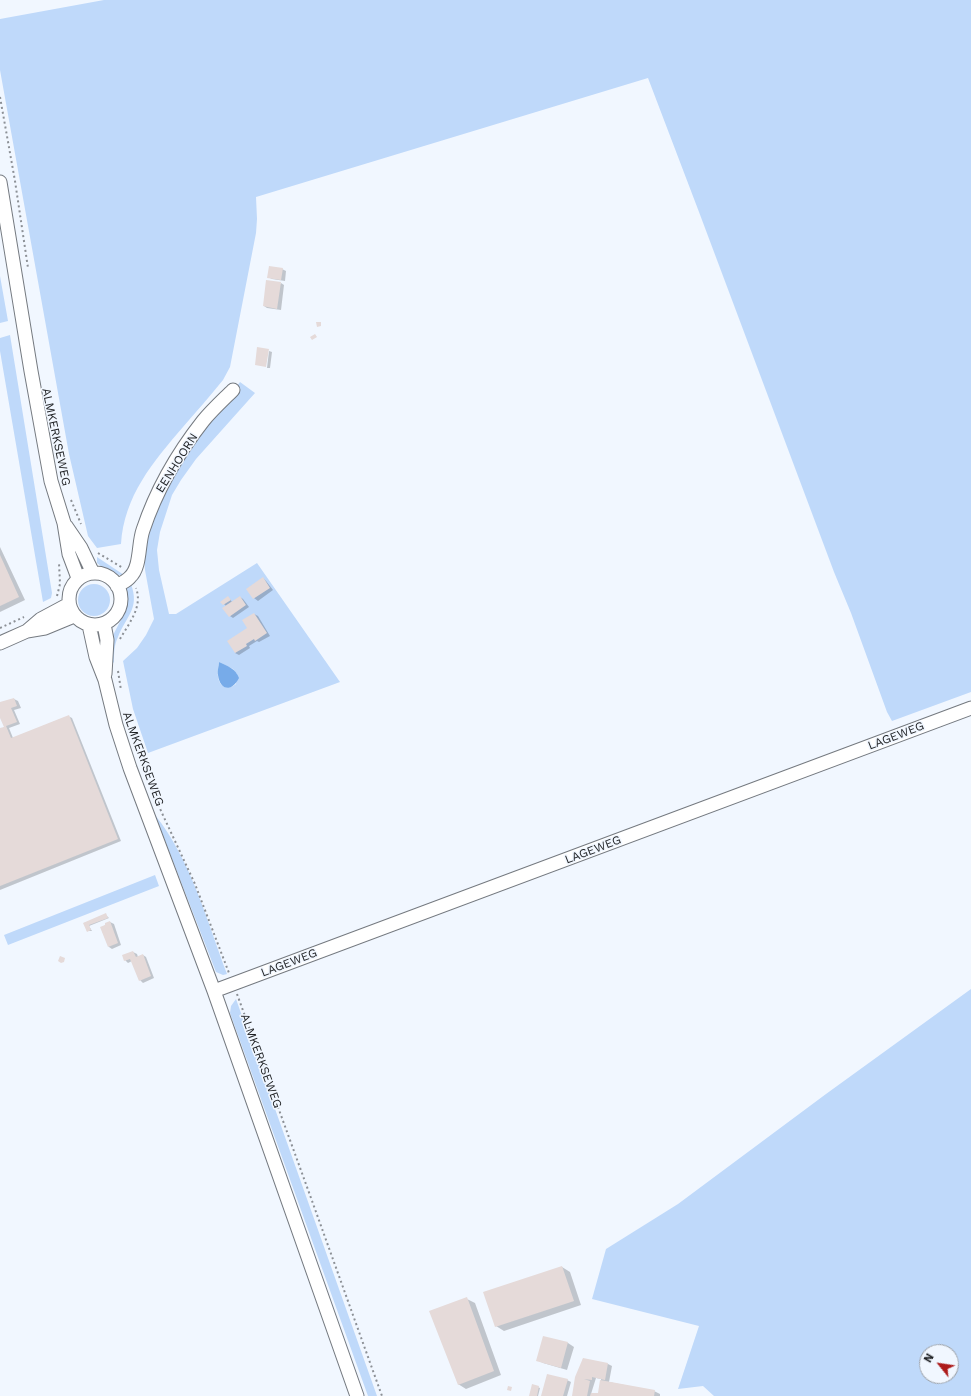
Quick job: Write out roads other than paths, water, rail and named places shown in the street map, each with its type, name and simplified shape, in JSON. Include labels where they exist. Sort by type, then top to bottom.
[{"type":"street","name":"ALMKERKSEWEG","points":[[0,182],[31,371],[51,481],[64,524],[69,554],[78,578]]},
{"type":"street","name":"EENHOORN","points":[[117,586],[131,577],[137,564],[141,537],[159,488],[203,421],[233,390]]},
{"type":"street","name":"ALMKERKSEWEG","points":[[64,524],[86,547],[93,573]]},
{"type":"street","points":[[93,573],[107,576],[113,580],[121,594],[121,604],[118,612],[112,620],[104,624],[89,626],[78,620],[71,610],[68,595],[78,578],[85,574],[93,573]]},
{"type":"street","points":[[0,644],[27,631],[45,628],[71,610]]},
{"type":"street","name":"ALMKERKSEWEG","points":[[104,624],[106,640],[105,680]]},
{"type":"street","name":"ALMKERKSEWEG","points":[[89,626],[96,657],[105,680],[116,725],[130,768],[214,991],[357,1396]]},
{"type":"street","name":"LAGEWEG","points":[[214,991],[971,708]]},
{"type":"water","points":[[219,662],[234,670],[238,675],[239,678],[233,686],[227,688],[221,684],[218,672]]}]
